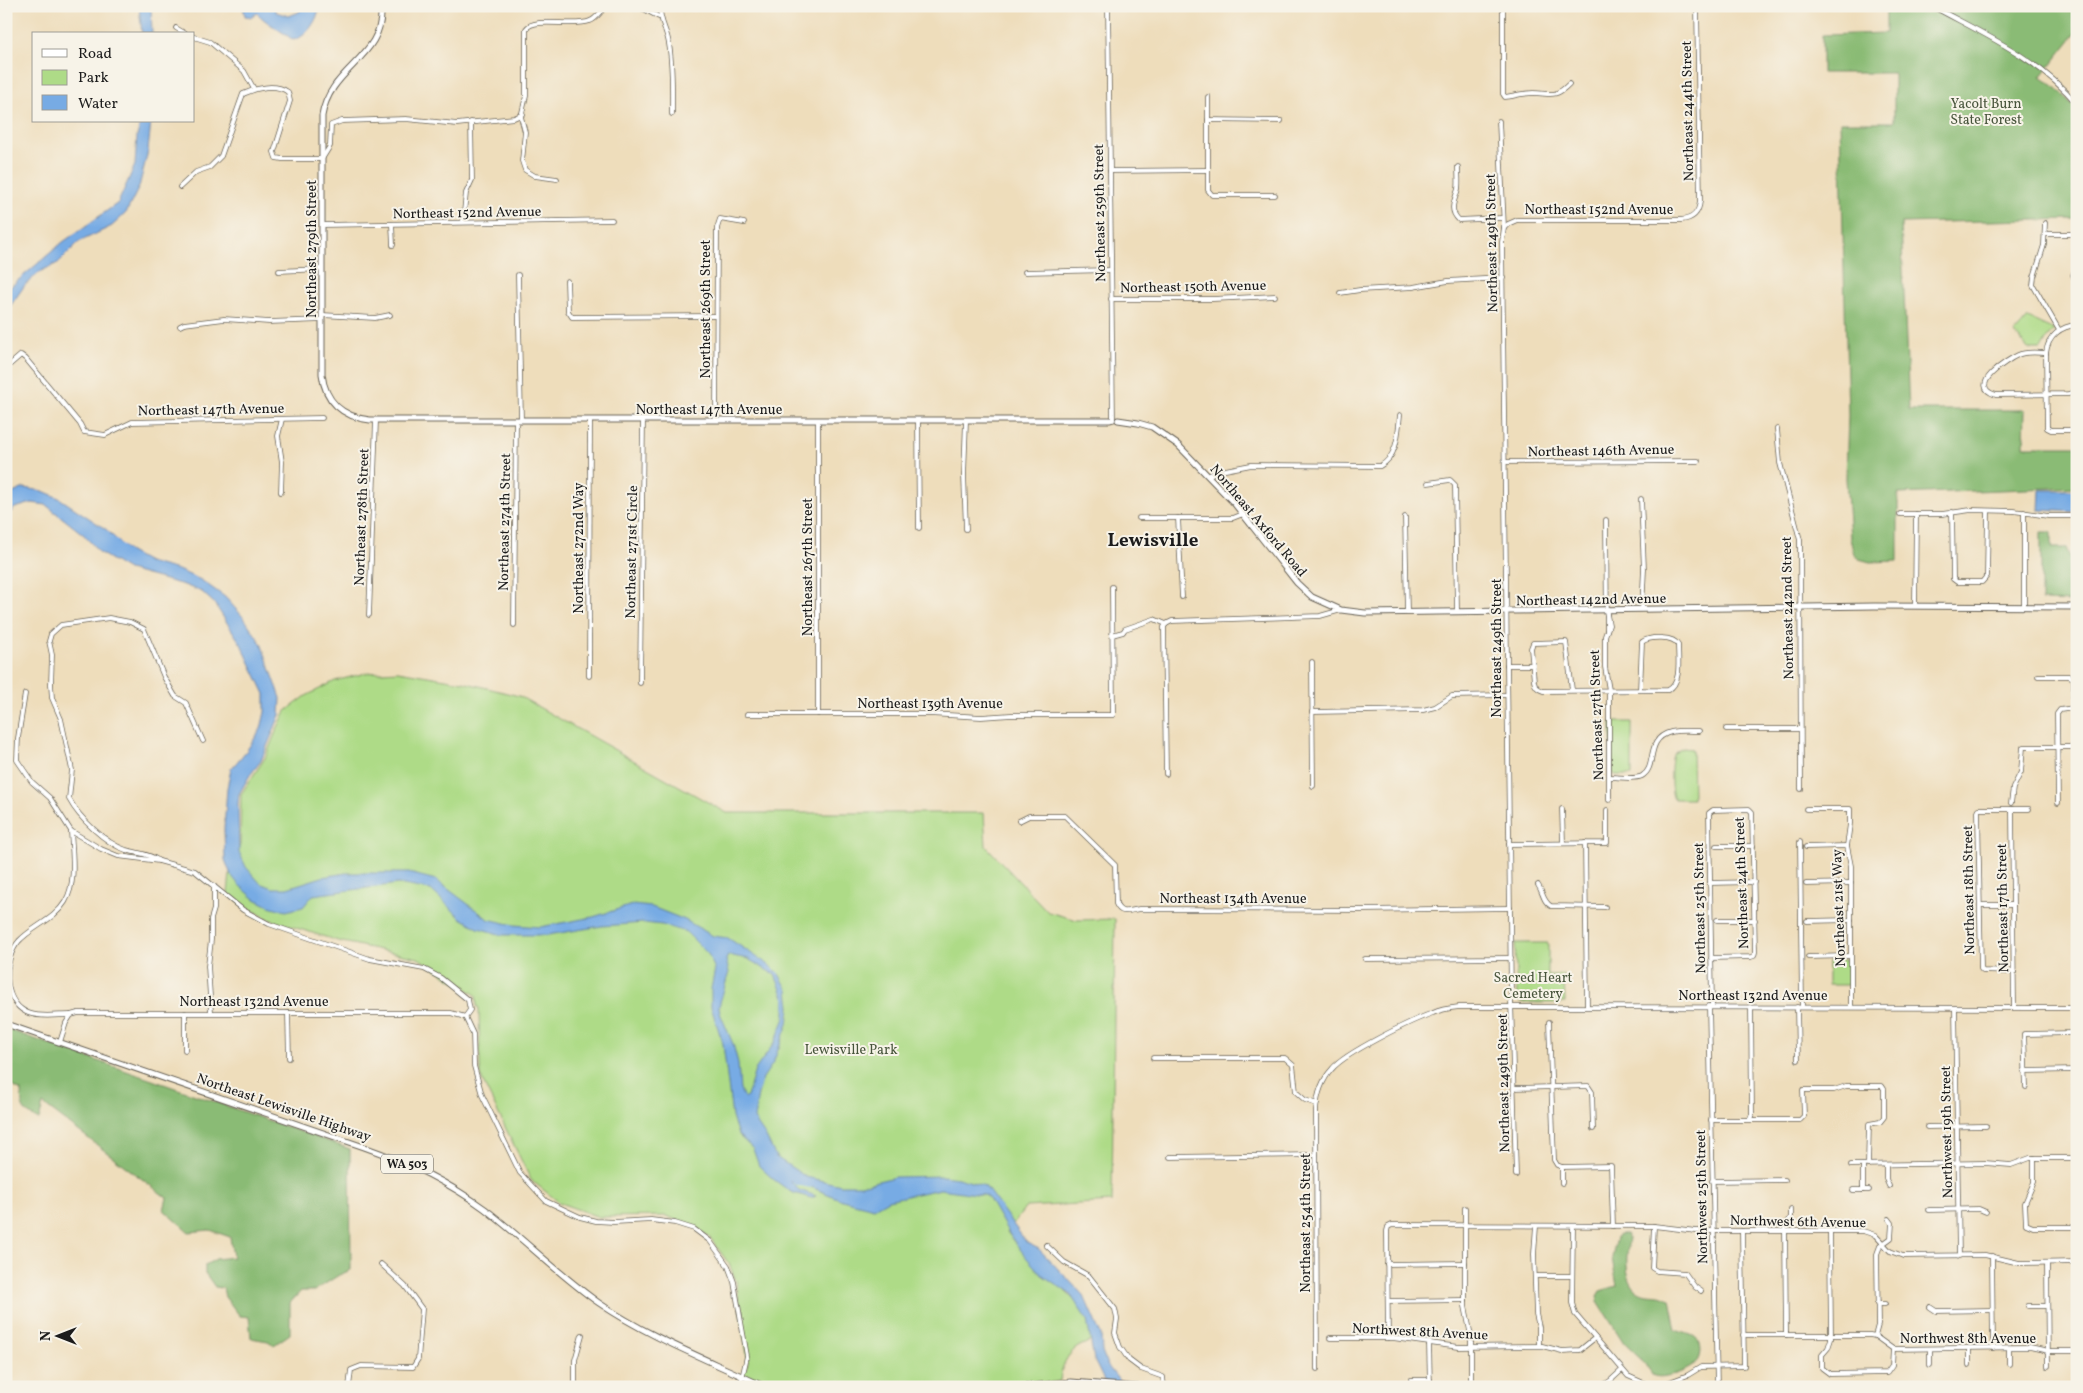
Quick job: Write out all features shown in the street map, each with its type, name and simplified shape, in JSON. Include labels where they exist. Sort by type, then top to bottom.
[{"type":"main road","name":"Northeast 279th Street","points":[[324,386],[322,318],[323,111],[327,98],[335,84],[367,52],[376,39],[381,26],[381,6]]},
{"type":"main road","name":"Northeast 147th Avenue","points":[[324,386],[329,398],[343,412],[357,418],[376,420],[1114,420]]},
{"type":"main road","name":"Northeast Axford Road","points":[[1114,420],[1138,422],[1163,433],[1178,445],[1243,514],[1297,583],[1323,603],[1341,610]]},
{"type":"main road","name":"Northeast 142nd Avenue","points":[[1341,610],[1365,613],[1915,606],[2077,607]]},
{"type":"main road","name":"Northeast Lewisville Highway","points":[[6,1024],[378,1152],[425,1172],[484,1209],[575,1285],[613,1312],[650,1333],[765,1387]]},
{"type":"main road","points":[[1021,1387],[1099,1384],[1138,1387]]},
{"type":"street","points":[[557,179],[535,176],[525,170],[522,161],[525,132],[521,117],[526,96],[525,32],[527,26],[537,23],[572,24],[586,22],[594,19],[607,6]]},
{"type":"street","points":[[634,6],[660,17]]},
{"type":"street","points":[[660,6],[660,17],[668,38],[672,65],[672,114]]},
{"type":"street","name":"Northeast 259th Street","points":[[1108,6],[1114,420]]},
{"type":"street","points":[[1503,6],[1503,94],[1505,96],[1532,93],[1550,96],[1557,94],[1569,84]]},
{"type":"street","name":"Northeast 244th Street","points":[[1696,214],[1700,201],[1697,6]]},
{"type":"street","points":[[1932,6],[2040,67],[2060,84],[2077,104]]},
{"type":"street","points":[[176,28],[183,32]]},
{"type":"street","points":[[195,37],[210,42],[244,71],[254,89]]},
{"type":"street","points":[[180,187],[196,172],[210,167],[221,156],[243,94],[254,89],[282,88],[288,92],[290,101],[274,152],[276,158],[291,160],[322,159],[330,146],[331,125],[342,121],[406,119],[457,124],[514,118],[523,114]]},
{"type":"street","points":[[1208,97],[1208,190],[1212,195],[1275,195]]},
{"type":"street","points":[[1208,120],[1281,121]]},
{"type":"street","name":"Northeast 249th Street","points":[[1499,121],[1502,218],[1504,228],[1502,242],[1507,695],[1516,1175]]},
{"type":"street","points":[[463,222],[466,193],[472,180],[471,122]]},
{"type":"street","points":[[1458,167],[1458,187],[1452,206],[1454,216],[1458,220],[1502,218]]},
{"type":"street","points":[[1110,171],[1207,170]]},
{"type":"street","name":"Northeast 152nd Avenue","points":[[1504,228],[1517,220],[1680,220],[1687,219],[1696,214]]},
{"type":"street","name":"Northeast 269th Street","points":[[716,420],[717,228],[720,219],[744,223]]},
{"type":"street","name":"Northeast 152nd Avenue","points":[[322,225],[612,220]]},
{"type":"street","points":[[2045,223],[2044,245],[2033,285],[2059,330]]},
{"type":"street","points":[[392,224],[393,245]]},
{"type":"street","points":[[2045,234],[2077,234]]},
{"type":"street","points":[[2076,267],[2073,275],[2077,284]]},
{"type":"street","points":[[280,271],[322,269]]},
{"type":"street","points":[[1025,272],[1111,270]]},
{"type":"street","name":"Northeast 274th Street","points":[[514,625],[518,420],[518,275]]},
{"type":"street","points":[[1340,292],[1414,287],[1448,281],[1503,278]]},
{"type":"street","points":[[567,281],[568,311],[572,317],[716,316]]},
{"type":"street","name":"Northeast 150th Avenue","points":[[1111,299],[1213,299],[1275,296]]},
{"type":"street","points":[[180,326],[224,319],[269,322],[322,318],[376,318],[390,315]]},
{"type":"street","points":[[2077,325],[2059,330],[2048,342],[2046,353],[2047,429],[2077,430]]},
{"type":"street","points":[[2046,353],[2018,355],[1988,375],[1985,384],[1988,391],[1996,395],[2072,393],[2076,385],[2074,372]]},
{"type":"street","name":"Northeast 147th Avenue","points":[[6,368],[21,355],[26,359],[80,424],[84,432],[105,435],[132,422],[322,418]]},
{"type":"street","points":[[1208,476],[1214,472],[1251,465],[1380,466],[1389,460],[1394,449],[1400,415]]},
{"type":"street","points":[[281,492],[282,462],[278,436],[282,419]]},
{"type":"street","name":"Northeast 278th Street","points":[[369,616],[376,420]]},
{"type":"street","name":"Northeast 272nd Way","points":[[589,676],[590,420]]},
{"type":"street","name":"Northeast 271st Circle","points":[[640,683],[643,420]]},
{"type":"street","name":"Northeast 267th Street","points":[[818,420],[818,714]]},
{"type":"street","points":[[918,420],[919,528]]},
{"type":"street","points":[[966,420],[964,475],[966,529]]},
{"type":"street","name":"Northeast 242nd Street","points":[[1777,429],[1780,463],[1800,540],[1801,789]]},
{"type":"street","name":"Northeast 146th Avenue","points":[[1505,462],[1698,461]]},
{"type":"street","points":[[1428,482],[1450,480],[1455,485],[1457,611]]},
{"type":"street","points":[[1641,499],[1644,569],[1642,609]]},
{"type":"street","points":[[1952,512],[1952,576],[1957,582],[1982,582],[1986,580],[1987,576],[1988,511]]},
{"type":"street","points":[[1900,514],[1988,511],[2024,512],[2048,516],[2077,516]]},
{"type":"street","points":[[2024,512],[2024,607]]},
{"type":"street","points":[[1139,518],[1233,518],[1243,514]]},
{"type":"street","points":[[1915,606],[1916,514]]},
{"type":"street","points":[[1405,517],[1407,612]]},
{"type":"street","points":[[1178,518],[1182,597]]},
{"type":"street","name":"Northeast 27th Street","points":[[1606,520],[1607,630],[1605,667],[1609,690],[1609,800]]},
{"type":"street","points":[[1112,587],[1112,635]]},
{"type":"street","name":"Northeast 142nd Avenue","points":[[1112,635],[1154,618],[1166,624],[1172,621],[1320,616],[1341,610]]},
{"type":"street","points":[[159,861],[108,842],[69,799],[72,770],[61,719],[54,705],[51,690],[52,655],[49,641],[53,631],[61,625],[109,618],[130,622],[144,629],[164,677],[175,696],[186,703],[203,740]]},
{"type":"street","points":[[1166,624],[1164,627],[1166,774]]},
{"type":"street","name":"Northeast 139th Avenue","points":[[747,714],[930,714],[981,717],[1011,715],[1113,715],[1112,635]]},
{"type":"street","points":[[1572,690],[1566,642],[1536,642],[1532,645],[1535,684],[1543,691],[1668,690],[1674,686],[1677,680],[1678,645],[1676,641],[1644,640],[1641,646],[1640,690]]},
{"type":"street","points":[[1312,662],[1313,786]]},
{"type":"street","points":[[1507,665],[1533,665]]},
{"type":"street","points":[[2038,676],[2072,677],[2074,680],[2073,708],[2058,711],[2058,803]]},
{"type":"street","points":[[25,694],[18,738],[18,760],[32,782],[50,798],[71,831],[101,849],[118,856],[159,861],[195,871],[243,910],[269,924],[370,959],[424,969],[441,978],[468,1000],[470,1010],[466,1017],[473,1034],[474,1066],[482,1095],[520,1174],[546,1201],[572,1214],[596,1221],[651,1220],[674,1223],[694,1229],[710,1242],[732,1274],[747,1356],[740,1387]]},
{"type":"street","points":[[1312,712],[1424,710],[1436,707],[1452,696],[1507,695]]},
{"type":"street","points":[[1726,729],[1800,729]]},
{"type":"street","points":[[1610,777],[1643,775],[1649,769],[1653,747],[1664,734],[1673,731],[1699,731]]},
{"type":"street","points":[[2011,803],[2011,794],[2021,772],[2023,747],[2077,747]]},
{"type":"street","name":"Northeast 25th Street","points":[[1710,1006],[1709,816],[1711,810],[1749,809]]},
{"type":"street","name":"Northeast 24th Street","points":[[1711,958],[1754,956],[1752,812],[1749,809]]},
{"type":"street","name":"Northeast 21st Way","points":[[1806,810],[1850,809],[1847,846],[1851,866],[1851,1007]]},
{"type":"street","points":[[2012,809],[2029,809]]},
{"type":"street","name":"Northeast 18th Street","points":[[2012,809],[1978,810],[1981,970],[2014,972]]},
{"type":"street","name":"Northeast 17th Street","points":[[2012,809],[2014,1007]]},
{"type":"street","points":[[1562,810],[1563,843]]},
{"type":"street","points":[[1509,844],[1607,843],[1607,810]]},
{"type":"street","name":"Northeast 134th Avenue","points":[[1019,821],[1029,816],[1065,816],[1115,865],[1116,904],[1118,909],[1124,912],[1139,909],[1362,910],[1510,908]]},
{"type":"street","name":"Northeast 132nd Avenue","points":[[71,831],[72,873],[66,901],[59,910],[20,940],[10,959],[8,979],[10,995],[17,1007],[27,1013],[39,1015],[211,1012],[451,1013],[466,1017]]},
{"type":"street","points":[[1798,1060],[1800,842]]},
{"type":"street","points":[[1585,843],[1587,1006]]},
{"type":"street","points":[[1716,846],[1753,846]]},
{"type":"street","points":[[1806,847],[1847,846]]},
{"type":"street","points":[[1710,883],[1754,882]]},
{"type":"street","points":[[1806,884],[1851,883]]},
{"type":"street","points":[[1538,885],[1549,906],[1605,907]]},
{"type":"street","points":[[211,1012],[208,966],[214,886]]},
{"type":"street","points":[[1980,905],[2013,905]]},
{"type":"street","points":[[1717,920],[1754,920]]},
{"type":"street","points":[[1807,920],[1851,920]]},
{"type":"street","points":[[1808,957],[1850,956]]},
{"type":"street","points":[[1365,959],[1511,958]]},
{"type":"street","name":"Northeast 132nd Avenue","points":[[1324,1079],[1344,1058],[1428,1015],[1455,1008],[1587,1006],[2077,1008]]},
{"type":"street","name":"Northwest 25th Street","points":[[1710,1006],[1717,1387]]},
{"type":"street","points":[[1750,1119],[1752,1114],[1751,1007]]},
{"type":"street","name":"Northwest 19th Street","points":[[1955,1008],[1959,1256]]},
{"type":"street","points":[[185,1013],[185,1050]]},
{"type":"street","points":[[288,1013],[289,1058]]},
{"type":"street","points":[[60,1042],[66,1023],[71,1015]]},
{"type":"street","points":[[1550,1022],[1551,1087],[1554,1107],[1554,1160],[1557,1165],[1562,1167],[1611,1166],[1613,1226]]},
{"type":"street","points":[[2026,1087],[2024,1034],[2075,1034],[2077,1049]]},
{"type":"street","points":[[1153,1058],[1285,1058],[1293,1066],[1294,1088],[1297,1095],[1317,1104]]},
{"type":"street","points":[[2024,1071],[2077,1070]]},
{"type":"street","name":"Northeast 254th Street","points":[[1317,1369],[1317,1104],[1324,1079]]},
{"type":"street","points":[[1514,1088],[1588,1086],[1591,1088],[1593,1129]]},
{"type":"street","points":[[1711,1120],[1750,1119],[1754,1121],[1787,1121],[1802,1119],[1803,1090],[1834,1090],[1846,1086],[1882,1086],[1884,1089],[1884,1117],[1882,1120],[1869,1124],[1868,1165]]},
{"type":"street","points":[[1927,1127],[1986,1126]]},
{"type":"street","points":[[1170,1157],[1316,1156]]},
{"type":"street","points":[[1851,1165],[2011,1165],[2026,1158],[2077,1158]]},
{"type":"street","points":[[2034,1158],[2034,1186],[2025,1203],[2027,1226],[2077,1227]]},
{"type":"street","points":[[1863,1165],[1863,1190]]},
{"type":"street","points":[[1886,1165],[1886,1179],[1889,1186]]},
{"type":"street","points":[[1562,1167],[1562,1183]]},
{"type":"street","points":[[1712,1180],[1785,1180]]},
{"type":"street","points":[[1853,1190],[1869,1190]]},
{"type":"street","points":[[1464,1208],[1465,1300],[1471,1347],[1471,1387]]},
{"type":"street","points":[[1929,1210],[1979,1209],[1986,1212]]},
{"type":"street","points":[[1786,1335],[1786,1231],[1791,1210]]},
{"type":"street","points":[[1744,1335],[1874,1336],[1878,1326],[1877,1254],[1878,1248],[1891,1238],[1892,1223],[1889,1219]]},
{"type":"street","name":"Northwest 6th Avenue","points":[[1387,1264],[1387,1230],[1390,1226],[1654,1226],[1687,1231],[1867,1232],[1875,1235],[1894,1254],[1903,1256],[1992,1256],[2015,1262],[2077,1262]]},
{"type":"street","points":[[1536,1226],[1535,1276],[1539,1346]]},
{"type":"street","points":[[1573,1226],[1572,1276],[1574,1312],[1622,1370],[1633,1380],[1651,1386],[1667,1384],[1699,1368],[1744,1366],[1742,1231]]},
{"type":"street","points":[[1654,1226],[1651,1264],[1653,1269],[1683,1272],[1695,1287],[1701,1291]]},
{"type":"street","points":[[1830,1231],[1831,1335],[1830,1344],[1821,1359],[1824,1371],[1830,1374],[1883,1374],[1890,1370],[1893,1362],[1893,1349]]},
{"type":"street","points":[[1046,1245],[1064,1262],[1089,1276],[1114,1309],[1117,1319],[1115,1333],[1123,1352],[1136,1366],[1163,1377],[1164,1387]]},
{"type":"street","points":[[1992,1256],[1993,1348]]},
{"type":"street","points":[[1388,1338],[1387,1264],[1465,1263]]},
{"type":"street","points":[[2047,1263],[2048,1366]]},
{"type":"street","points":[[349,1387],[351,1370],[361,1366],[413,1367],[418,1359],[422,1309],[406,1286],[381,1264]]},
{"type":"street","points":[[1535,1276],[1572,1276]]},
{"type":"street","points":[[1388,1301],[1465,1300]]},
{"type":"street","points":[[1878,1304],[1886,1304]]},
{"type":"street","points":[[2028,1306],[2047,1306]]},
{"type":"street","points":[[1930,1307],[1936,1311],[1992,1310]]},
{"type":"street","points":[[575,1387],[575,1360],[582,1334]]},
{"type":"street","name":"Northwest 8th Avenue","points":[[1874,1336],[1893,1349],[2030,1348],[2048,1351],[2077,1351]]},
{"type":"street","name":"Northwest 8th Avenue","points":[[1330,1338],[1388,1338],[1448,1346],[1539,1346],[1557,1350],[1578,1350],[1585,1347],[1595,1338]]},
{"type":"street","points":[[1429,1342],[1430,1387]]},
{"type":"street","points":[[2008,1348],[2009,1364]]},
{"type":"street","points":[[1930,1349],[1930,1365]]},
{"type":"street","points":[[1969,1349],[1969,1365]]},
{"type":"street","points":[[1600,1387],[1610,1382],[1622,1370]]},
{"type":"street","points":[[1410,1380],[1430,1380]]},
{"type":"green space","name":"Yacolt Burn State Forest","points":[[1886,6],[2077,6],[2077,32],[2041,77],[2058,89],[2077,110],[2077,219],[1901,223],[1909,410],[2025,410],[2024,446],[2077,446],[2077,487],[1898,494],[1898,561],[1870,562],[1859,559],[1854,555],[1850,538],[1846,478],[1848,415],[1840,122],[1894,122],[1894,73],[1822,73],[1822,35],[1886,33]]},
{"type":"green space","points":[[2028,318],[2054,330],[2041,349],[2028,349],[2015,333]]},
{"type":"green space","points":[[2041,532],[2052,532],[2052,548],[2066,548],[2072,562],[2073,571],[2077,571],[2077,602],[2041,601]]},
{"type":"green space","name":"Lewisville Park","points":[[398,671],[463,682],[519,696],[727,813],[984,813],[986,846],[1048,912],[1077,920],[1115,919],[1112,1202],[1026,1207],[1007,1232],[1041,1274],[1062,1288],[1087,1317],[1092,1340],[1078,1347],[1070,1354],[1063,1367],[1060,1381],[1021,1387],[765,1387],[743,1376],[748,1362],[736,1281],[729,1264],[711,1239],[697,1228],[666,1216],[599,1217],[560,1203],[531,1180],[482,1080],[479,1008],[477,1007],[476,995],[418,958],[338,941],[271,920],[245,906],[228,893],[230,873],[240,845],[241,794],[265,758],[286,711],[306,696],[335,681],[366,673]]},
{"type":"green space","points":[[1611,722],[1632,722],[1632,775],[1615,775],[1612,773]]},
{"type":"green space","points":[[1683,748],[1692,749],[1693,799],[1674,799],[1672,791],[1673,755]]},
{"type":"green space","name":"Sacred Heart Cemetery","points":[[1515,943],[1548,943],[1548,975],[1564,975],[1565,1003],[1521,1003],[1517,1000]]},
{"type":"green space","points":[[1844,960],[1847,962],[1848,985],[1828,985],[1828,961]]},
{"type":"green space","points":[[6,1029],[350,1149],[351,1270],[339,1275],[314,1291],[301,1291],[290,1303],[290,1334],[274,1345],[268,1341],[251,1338],[249,1317],[240,1316],[225,1297],[223,1288],[215,1287],[205,1273],[205,1265],[216,1259],[233,1257],[230,1237],[210,1230],[189,1232],[164,1210],[167,1198],[43,1104],[39,1120],[26,1112],[23,1106],[21,1091],[6,1082]]},
{"type":"green space","points":[[1626,1234],[1629,1238],[1627,1263],[1633,1286],[1647,1294],[1662,1295],[1670,1299],[1676,1330],[1693,1336],[1700,1343],[1701,1353],[1699,1359],[1690,1368],[1669,1376],[1652,1375],[1646,1364],[1624,1343],[1598,1302],[1597,1296],[1600,1291],[1617,1286],[1612,1258],[1616,1237]]},
{"type":"water","points":[[139,6],[151,6],[152,32],[142,32]]},
{"type":"water","points":[[243,6],[274,6],[276,12],[289,16],[299,12],[302,6],[319,6],[317,17],[311,27],[303,36],[293,40],[257,13],[252,17],[245,16]]},
{"type":"water","points":[[141,122],[151,122],[148,151],[139,187],[126,213],[112,226],[79,242],[58,263],[41,271],[25,285],[6,312],[6,293],[8,289],[63,242],[118,203],[135,165],[137,136]]},
{"type":"water","points":[[24,488],[43,491],[59,498],[107,530],[128,551],[148,562],[178,570],[201,580],[225,597],[244,618],[261,643],[281,698],[280,715],[261,761],[239,794],[238,804],[239,852],[246,867],[260,883],[273,888],[287,888],[322,877],[346,873],[409,873],[436,880],[488,919],[514,925],[540,927],[593,917],[632,905],[652,907],[685,920],[713,936],[728,938],[769,965],[779,974],[788,990],[790,1007],[788,1024],[773,1063],[763,1078],[754,1119],[765,1135],[776,1157],[806,1177],[841,1185],[861,1185],[895,1177],[943,1176],[958,1178],[985,1186],[1027,1243],[1039,1249],[1084,1296],[1101,1335],[1102,1352],[1107,1365],[1124,1387],[1107,1387],[1094,1360],[1087,1320],[1070,1294],[1041,1274],[1026,1257],[1011,1237],[989,1199],[984,1195],[940,1189],[888,1200],[874,1208],[842,1200],[788,1179],[799,1190],[816,1196],[811,1198],[791,1192],[759,1166],[753,1149],[738,1135],[732,1117],[723,1044],[711,1007],[711,989],[715,969],[708,954],[686,932],[662,925],[644,923],[602,926],[548,935],[502,935],[478,928],[461,918],[431,890],[398,884],[313,895],[303,907],[286,911],[255,899],[231,875],[225,860],[224,829],[227,788],[231,769],[261,729],[265,712],[265,694],[241,644],[214,603],[202,592],[184,585],[128,570],[100,553],[84,535],[46,505],[32,503],[15,508],[6,516],[6,496]],"holes":[[[728,955],[748,959],[775,975],[785,999],[785,1018],[775,1042],[755,1070],[747,1097],[744,1098],[740,1090],[738,1063],[733,1044],[719,1006],[729,972],[726,960]]]},
{"type":"water","points":[[2040,490],[2077,490],[2077,512],[2039,510]]},
{"type":"waterway","points":[[789,1177],[796,1182],[810,1185]]},
{"type":"district","name":"Lewisville","points":[[1153,539]]}]
